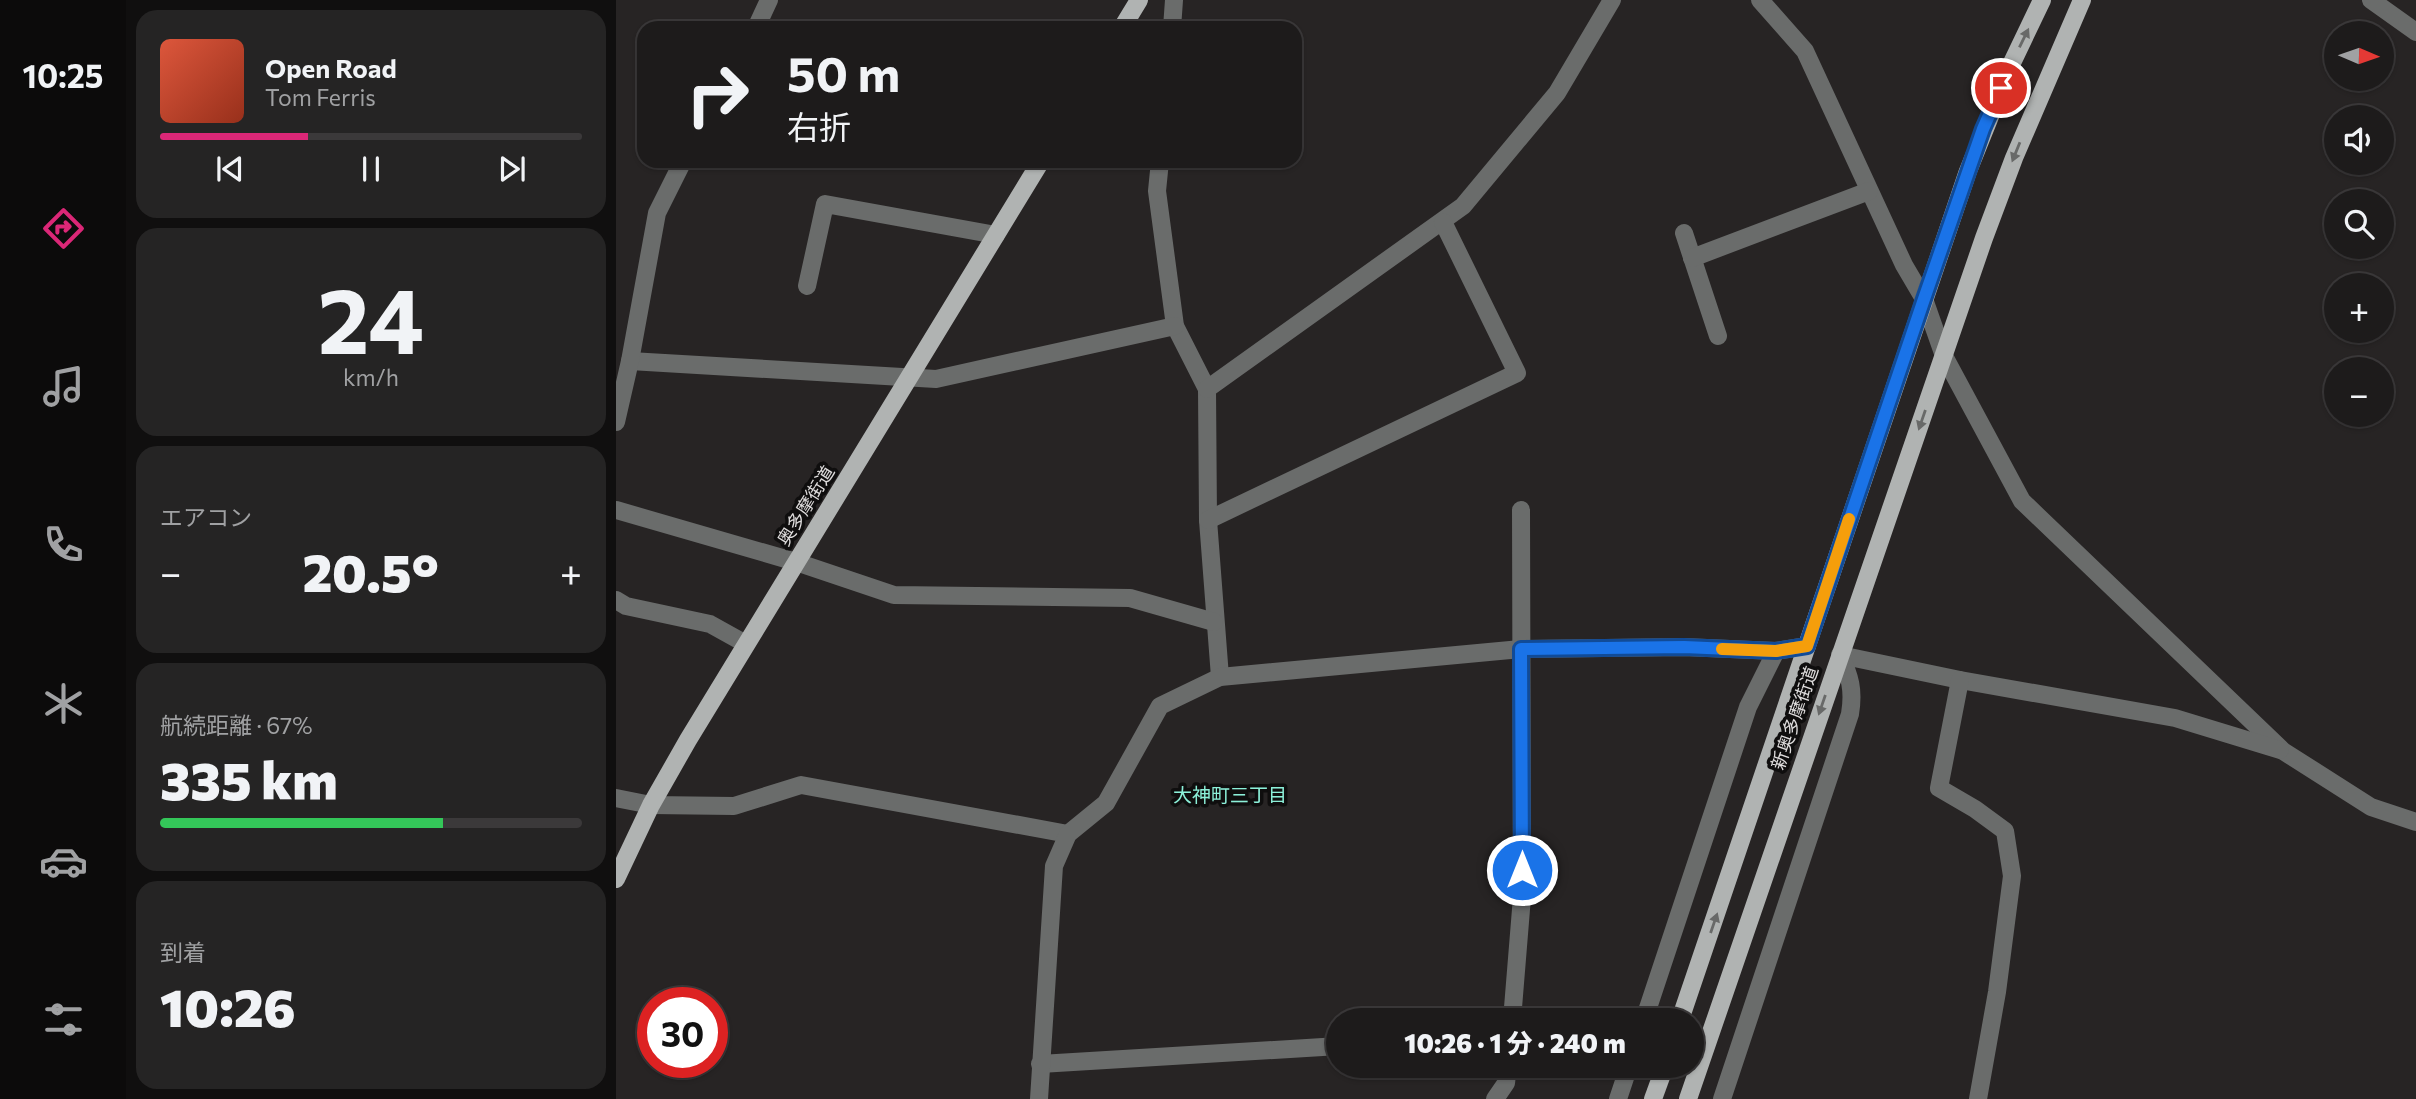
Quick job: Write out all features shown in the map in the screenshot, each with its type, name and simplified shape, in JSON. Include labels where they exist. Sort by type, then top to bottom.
[{"type":"main road","points":[[1126,21],[1139,0]]},
{"type":"main road","name":"新奥多摩街道","points":[[1684,1008],[1983,129],[2042,0]]},
{"type":"main road","name":"新奥多摩街道","points":[[1688,1099],[1839,655],[2014,158],[2082,0]]},
{"type":"main road","name":"奥多摩街道","points":[[616,879],[650,805],[1037,168]]},
{"type":"main road","points":[[1653,1099],[1661,1078]]},
{"type":"street","points":[[759,21],[769,0]]},
{"type":"street","points":[[1172,21],[1174,0]]},
{"type":"street","points":[[1207,389],[1463,206],[1557,93],[1612,0]]},
{"type":"street","points":[[1760,0],[1805,51],[1904,265],[1924,299],[1944,356],[2022,501],[2283,751],[2371,807],[2416,822]]},
{"type":"street","points":[[2371,0],[2416,32]]},
{"type":"street","points":[[616,422],[657,213],[680,168]]},
{"type":"street","points":[[1159,168],[1157,191],[1175,326],[1207,389],[1208,520],[1220,677]]},
{"type":"street","points":[[1692,258],[1869,191]]},
{"type":"street","points":[[807,286],[825,204],[996,234]]},
{"type":"street","points":[[1208,520],[1517,373],[1443,222]]},
{"type":"street","points":[[1684,233],[1718,336]]},
{"type":"street","points":[[630,361],[936,379],[1175,326]]},
{"type":"street","points":[[616,510],[796,562],[894,594],[1130,598],[1214,622]]},
{"type":"street","points":[[1513,1008],[1522,898],[1521,510]]},
{"type":"street","points":[[616,600],[626,606],[710,624],[746,644]]},
{"type":"street","points":[[1039,1099],[1054,866],[1068,834],[1105,803],[1160,706],[1220,677],[1521,649],[1684,647],[1776,651],[1807,646]]},
{"type":"street","points":[[1648,1008],[1748,707],[1776,651]]},
{"type":"street","points":[[1839,655],[1960,680],[2175,718],[2283,751]]},
{"type":"street","points":[[1722,1099],[1850,714],[1853,693],[1850,675],[1839,655]]},
{"type":"street","points":[[1960,680],[1938,788],[1976,808],[2005,831],[2012,876],[1997,992],[1978,1099]]},
{"type":"street","points":[[616,797],[650,805],[734,806],[801,785],[1068,834]]},
{"type":"street","points":[[1040,1064],[1326,1047]]},
{"type":"street","points":[[1495,1099],[1507,1078]]},
{"type":"street","points":[[1618,1099],[1625,1078]]},
{"type":"slow traffic","points":[[1722,649],[1776,651],[1807,646],[1849,519]]},
{"type":"district","name":"大神町三丁目","points":[[1230,795]]},
{"type":"route","points":[[1522,870],[1521,649],[1684,647],[1776,651],[1807,646],[1983,129],[2001,88]]}]
